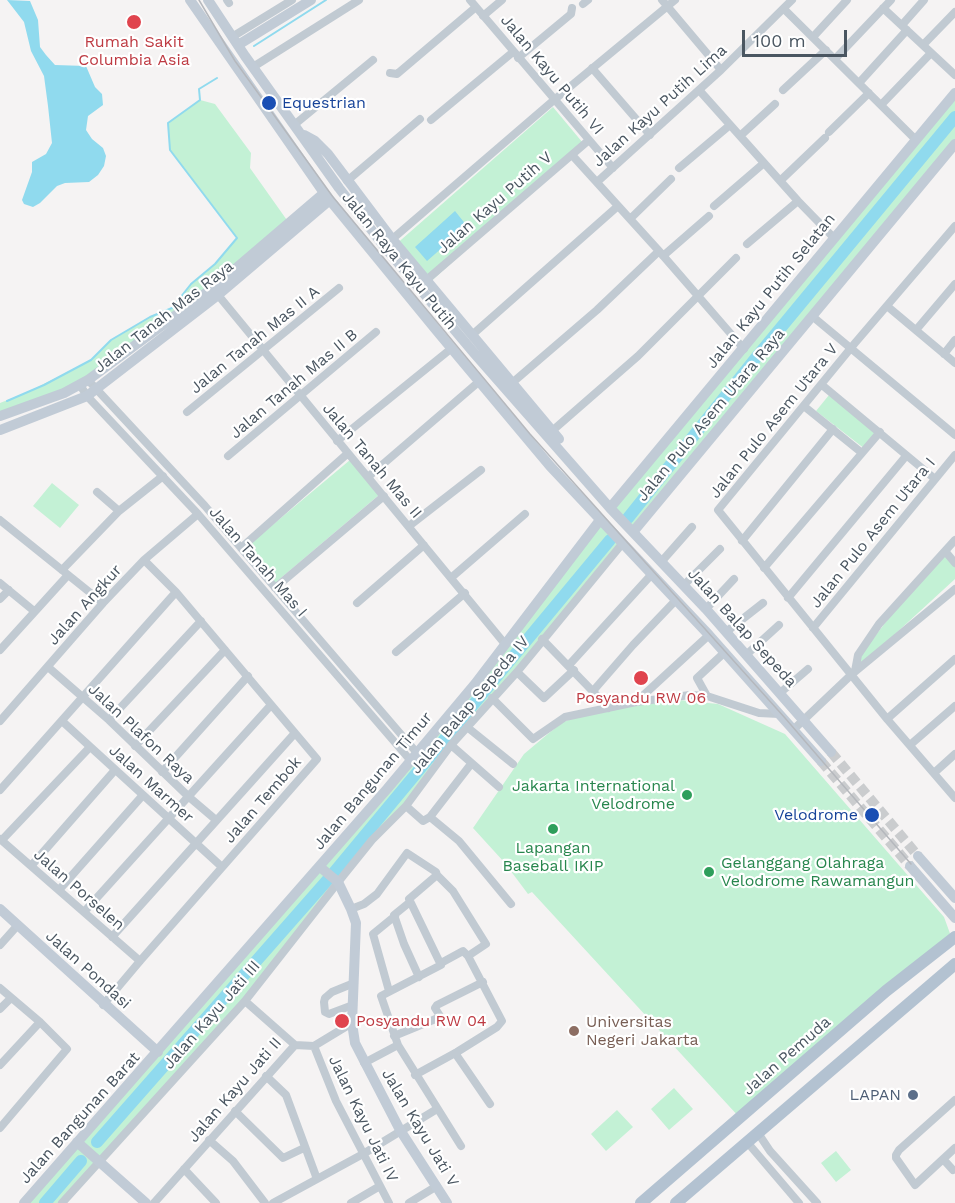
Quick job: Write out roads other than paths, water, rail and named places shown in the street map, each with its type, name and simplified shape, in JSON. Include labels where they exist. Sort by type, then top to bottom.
[{"type":"main road","name":"Jalan Raya Kayu Putih","points":[[190,0],[327,197],[550,466],[620,541]]},
{"type":"main road","name":"Jalan Raya Kayu Putih","points":[[208,0],[339,188],[423,284],[474,353],[631,529]]},
{"type":"main road","points":[[239,46],[311,0]]},
{"type":"main road","name":"Jalan Kayu Putih Selatan","points":[[613,511],[834,238],[955,93]]},
{"type":"main road","name":"Jalan Raya Kayu Putih","points":[[298,129],[328,154],[388,242]]},
{"type":"main road","name":"Jalan Pulo Asem Utara Raya","points":[[631,529],[955,144]]},
{"type":"main road","name":"Jalan Tanah Mas Raya","points":[[0,430],[91,393],[218,295],[327,197]]},
{"type":"main road","name":"Jalan Tanah Mas Raya","points":[[0,416],[84,383],[214,287],[327,197]]},
{"type":"main road","name":"Jalan Raya Kayu Putih","points":[[423,284],[472,335],[584,470],[600,496]]},
{"type":"main road","points":[[463,362],[474,353]]},
{"type":"main road","name":"Jalan Bangunan Timur","points":[[158,1053],[322,868],[603,523]]},
{"type":"main road","name":"Jalan Balap Sepeda","points":[[631,529],[706,609],[831,752]]},
{"type":"main road","name":"Jalan Balap Sepeda","points":[[620,541],[709,635],[821,761]]},
{"type":"main road","points":[[674,598],[684,585]]},
{"type":"main road","points":[[918,856],[955,898]]},
{"type":"main road","points":[[910,866],[955,918]]},
{"type":"main road","name":"Jalan Kayu Jati V","points":[[322,868],[337,881],[356,923],[352,1023],[355,1043],[400,1130],[447,1203]]},
{"type":"main road","name":"Jalan Pondasi","points":[[0,909],[158,1053]]},
{"type":"main road","name":"Jalan Pemuda","points":[[641,1203],[886,991],[955,936]]},
{"type":"main road","points":[[676,1203],[955,964]]},
{"type":"main road","name":"Jalan Bangunan Barat","points":[[24,1203],[158,1053]]},
{"type":"main road","points":[[78,1143],[146,1203]]},
{"type":"street","points":[[239,46],[292,0]]},
{"type":"street","points":[[253,67],[358,0]]},
{"type":"street","name":"Jalan Kayu Putih VI","points":[[470,0],[613,168]]},
{"type":"street","points":[[483,16],[502,0]]},
{"type":"street","points":[[388,242],[592,68],[664,3],[675,0]]},
{"type":"street","name":"Jalan Kayu Putih Lima","points":[[597,182],[721,70],[792,0]]},
{"type":"street","points":[[813,37],[847,0]]},
{"type":"street","points":[[835,59],[891,0]]},
{"type":"street","points":[[859,83],[924,0]]},
{"type":"street","points":[[664,3],[721,70]]},
{"type":"street","points":[[390,73],[397,74],[476,7]]},
{"type":"street","points":[[431,120],[571,14],[572,8]]},
{"type":"street","points":[[883,8],[955,75]]},
{"type":"street","points":[[784,9],[916,140]]},
{"type":"street","points":[[923,45],[955,12]]},
{"type":"street","points":[[783,90],[826,50]]},
{"type":"street","points":[[881,105],[931,53]]},
{"type":"street","points":[[298,129],[373,60]]},
{"type":"street","points":[[592,68],[650,135]]},
{"type":"street","points":[[699,90],[834,238]]},
{"type":"street","points":[[780,181],[869,93]]},
{"type":"street","points":[[740,136],[775,104]]},
{"type":"street","points":[[347,181],[420,119]]},
{"type":"street","points":[[680,168],[730,125]]},
{"type":"street","name":"Jalan Kayu Putih V","points":[[423,284],[589,140]]},
{"type":"street","points":[[572,155],[744,349]]},
{"type":"street","points":[[714,206],[764,163]]},
{"type":"street","points":[[630,219],[671,179]]},
{"type":"street","points":[[747,244],[798,201]]},
{"type":"street","points":[[472,335],[618,206]]},
{"type":"street","points":[[512,383],[661,254],[709,216]]},
{"type":"street","name":"Jalan Pulo Asem Utara V","points":[[742,541],[719,512],[720,506],[955,226]]},
{"type":"street","points":[[552,431],[638,356],[736,258]]},
{"type":"street","points":[[915,330],[955,284]]},
{"type":"street","name":"Jalan Tanah Mas II A","points":[[187,412],[339,288]]},
{"type":"street","name":"Jalan Tanah Mas II","points":[[218,295],[505,644]]},
{"type":"street","points":[[887,306],[955,363]]},
{"type":"street","points":[[812,316],[955,435]]},
{"type":"street","name":"Jalan Tanah Mas II B","points":[[228,456],[376,332]]},
{"type":"street","points":[[944,354],[955,340]]},
{"type":"street","points":[[337,441],[447,352]]},
{"type":"street","name":"Jalan Tanah Mas I","points":[[84,383],[163,476],[414,757]]},
{"type":"street","points":[[368,477],[476,385]]},
{"type":"street","points":[[822,385],[935,479]]},
{"type":"street","name":"Jalan Tanah Mas I","points":[[91,393],[190,490],[275,588],[414,757]]},
{"type":"street","points":[[805,407],[862,453]]},
{"type":"street","points":[[833,429],[742,541],[853,673],[887,720],[955,798]]},
{"type":"street","points":[[764,568],[880,432]]},
{"type":"street","points":[[241,548],[348,454]]},
{"type":"street","name":"Jalan Pulo Asem Utara I","points":[[813,628],[955,455]]},
{"type":"street","points":[[788,598],[906,456]]},
{"type":"street","points":[[409,526],[481,470]]},
{"type":"street","points":[[0,650],[119,511],[163,476]]},
{"type":"street","points":[[98,492],[119,511]]},
{"type":"street","points":[[275,588],[384,496]]},
{"type":"street","name":"Jalan Angkur","points":[[0,721],[103,603],[144,560],[198,514]]},
{"type":"street","points":[[452,577],[525,514]]},
{"type":"street","points":[[0,520],[103,603]]},
{"type":"street","points":[[662,561],[692,526]]},
{"type":"street","points":[[853,673],[858,655],[879,624],[955,540]]},
{"type":"street","name":"Jalan Balap Sepeda IV","points":[[337,881],[372,840],[406,806],[451,745],[517,672],[620,541]]},
{"type":"street","points":[[357,603],[424,544]]},
{"type":"street","points":[[684,585],[720,549]]},
{"type":"street","points":[[945,551],[955,563]]},
{"type":"street","name":"Jalan Tembok","points":[[104,1005],[316,761],[316,756],[201,621],[144,560]]},
{"type":"street","points":[[517,672],[544,698],[652,574]]},
{"type":"street","points":[[706,609],[734,579]]},
{"type":"street","points":[[0,583],[34,611]]},
{"type":"street","points":[[793,730],[853,673],[955,589]]},
{"type":"street","points":[[0,599],[9,590]]},
{"type":"street","points":[[0,790],[176,592]]},
{"type":"street","points":[[396,652],[465,593]]},
{"type":"street","points":[[593,691],[674,598]]},
{"type":"street","points":[[726,632],[763,603]]},
{"type":"street","points":[[109,720],[201,621]]},
{"type":"street","points":[[746,655],[779,625]]},
{"type":"street","points":[[636,702],[709,635]]},
{"type":"street","points":[[542,639],[609,708]]},
{"type":"street","points":[[135,746],[225,650]]},
{"type":"street","points":[[707,696],[697,678],[724,652]]},
{"type":"street","points":[[887,720],[955,659]]},
{"type":"street","name":"Jalan Plafon Raya","points":[[48,667],[109,720],[162,772],[216,820]]},
{"type":"street","points":[[780,693],[808,669]]},
{"type":"street","points":[[162,772],[248,676]]},
{"type":"street","points":[[492,698],[533,739],[565,717],[636,702],[690,695],[707,696],[759,713],[779,714]]},
{"type":"street","points":[[84,912],[271,705]]},
{"type":"street","points":[[910,745],[955,706]]},
{"type":"street","name":"Jalan Marmer","points":[[62,721],[222,867]]},
{"type":"street","points":[[467,727],[513,764]]},
{"type":"street","points":[[112,937],[295,732]]},
{"type":"street","points":[[451,745],[499,787]]},
{"type":"street","points":[[1,840],[90,747]]},
{"type":"street","points":[[934,773],[955,754]]},
{"type":"street","points":[[406,806],[423,821],[430,817],[471,764]]},
{"type":"street","points":[[31,866],[115,770]]},
{"type":"street","points":[[59,890],[143,795]]},
{"type":"street","points":[[430,817],[459,841],[511,904]]},
{"type":"street","name":"Jalan Porselen","points":[[1,840],[140,961]]},
{"type":"street","points":[[351,909],[364,904],[377,894],[407,853],[435,871],[436,875],[453,891],[486,944],[468,956]]},
{"type":"street","points":[[436,875],[409,898],[441,963]]},
{"type":"street","name":"Jalan Kayu Jati III","points":[[62,1203],[246,1001],[337,881]]},
{"type":"street","points":[[389,991],[373,934],[410,903]]},
{"type":"street","points":[[395,916],[404,944],[419,977]]},
{"type":"street","points":[[0,945],[17,926]]},
{"type":"street","points":[[415,1075],[497,1027],[502,1021],[483,982],[463,951],[441,963],[439,967],[383,994],[381,999],[398,1045],[415,1075],[460,1146]]},
{"type":"street","points":[[394,1036],[438,1018],[440,1016],[435,1008],[437,1005],[483,982]]},
{"type":"street","points":[[353,1005],[329,1014],[325,1012],[324,1002],[326,997],[337,989],[354,983]]},
{"type":"street","points":[[0,988],[40,1022],[65,1046],[67,1051],[0,1128]]},
{"type":"street","points":[[0,1009],[11,998]]},
{"type":"street","name":"Jalan Kayu Jati II","points":[[154,1203],[295,1045],[246,1001]]},
{"type":"street","points":[[0,1065],[40,1022]]},
{"type":"street","name":"Jalan Kayu Jati IV","points":[[295,1045],[314,1046],[352,1023]]},
{"type":"street","points":[[364,1063],[398,1045]]},
{"type":"street","name":"Jalan Kayu Jati IV","points":[[314,1046],[336,1101],[389,1203]]},
{"type":"street","points":[[455,1053],[490,1104]]},
{"type":"street","points":[[266,1077],[284,1092],[317,1179]]},
{"type":"street","points":[[955,1100],[896,1155],[896,1158],[915,1185],[955,1148]]},
{"type":"street","points":[[273,1203],[363,1154],[437,1109]]},
{"type":"street","points":[[235,1111],[283,1158],[304,1148]]},
{"type":"street","points":[[758,1133],[770,1151],[816,1203]]},
{"type":"street","points":[[209,1140],[233,1161],[265,1203]]},
{"type":"street","points":[[747,1142],[799,1203]]},
{"type":"street","points":[[761,1160],[770,1151]]},
{"type":"street","points":[[943,1159],[953,1170]]},
{"type":"street","points":[[184,1168],[216,1203]]},
{"type":"street","points":[[351,1203],[380,1186]]},
{"type":"street","points":[[409,1203],[437,1186]]},
{"type":"water","points":[[7,0],[30,1],[38,20],[40,47],[46,55],[55,65],[86,66],[95,87],[102,94],[103,105],[88,116],[86,130],[92,139],[103,148],[106,156],[104,166],[89,182],[65,183],[57,186],[33,207],[24,204],[22,200],[32,172],[32,162],[46,154],[52,143],[48,106],[44,76],[31,51],[24,22]]},
{"type":"water","points":[[455,211],[467,226],[427,261],[415,247]]},
{"type":"waterway","points":[[254,46],[326,0]]},
{"type":"waterway","points":[[7,401],[44,385],[91,360],[111,340],[150,317],[172,308],[191,284],[215,264],[237,238],[170,150],[168,123],[200,100],[199,89],[217,78]]},
{"type":"waterway","points":[[628,518],[755,359],[955,117]]},
{"type":"waterway","points":[[97,1142],[331,876],[610,540]]},
{"type":"waterway","points":[[45,1203],[81,1161]]},
{"type":"tunnel","points":[[831,752],[918,856]]},
{"type":"tunnel","points":[[821,761],[910,866]]},
{"type":"tram line","points":[[199,0],[235,61],[333,197],[530,434],[785,718],[911,864]]},
{"type":"place","name":"Rumah Sakit Columbia Asia","points":[[134,22]]},
{"type":"place","name":"Equestrian","points":[[269,103]]},
{"type":"place","name":"Posyandu RW 06","points":[[641,678]]},
{"type":"place","name":"Jakarta International Velodrome","points":[[687,795]]},
{"type":"place","name":"Velodrome","points":[[872,815]]},
{"type":"place","name":"Lapangan Baseball IKIP","points":[[553,829]]},
{"type":"place","name":"Gelanggang Olahraga Velodrome Rawamangun","points":[[709,872]]},
{"type":"place","name":"Posyandu RW 04","points":[[342,1021]]},
{"type":"place","name":"Universitas Negeri Jakarta","points":[[574,1031]]},
{"type":"place","name":"LAPAN","points":[[913,1095]]}]
